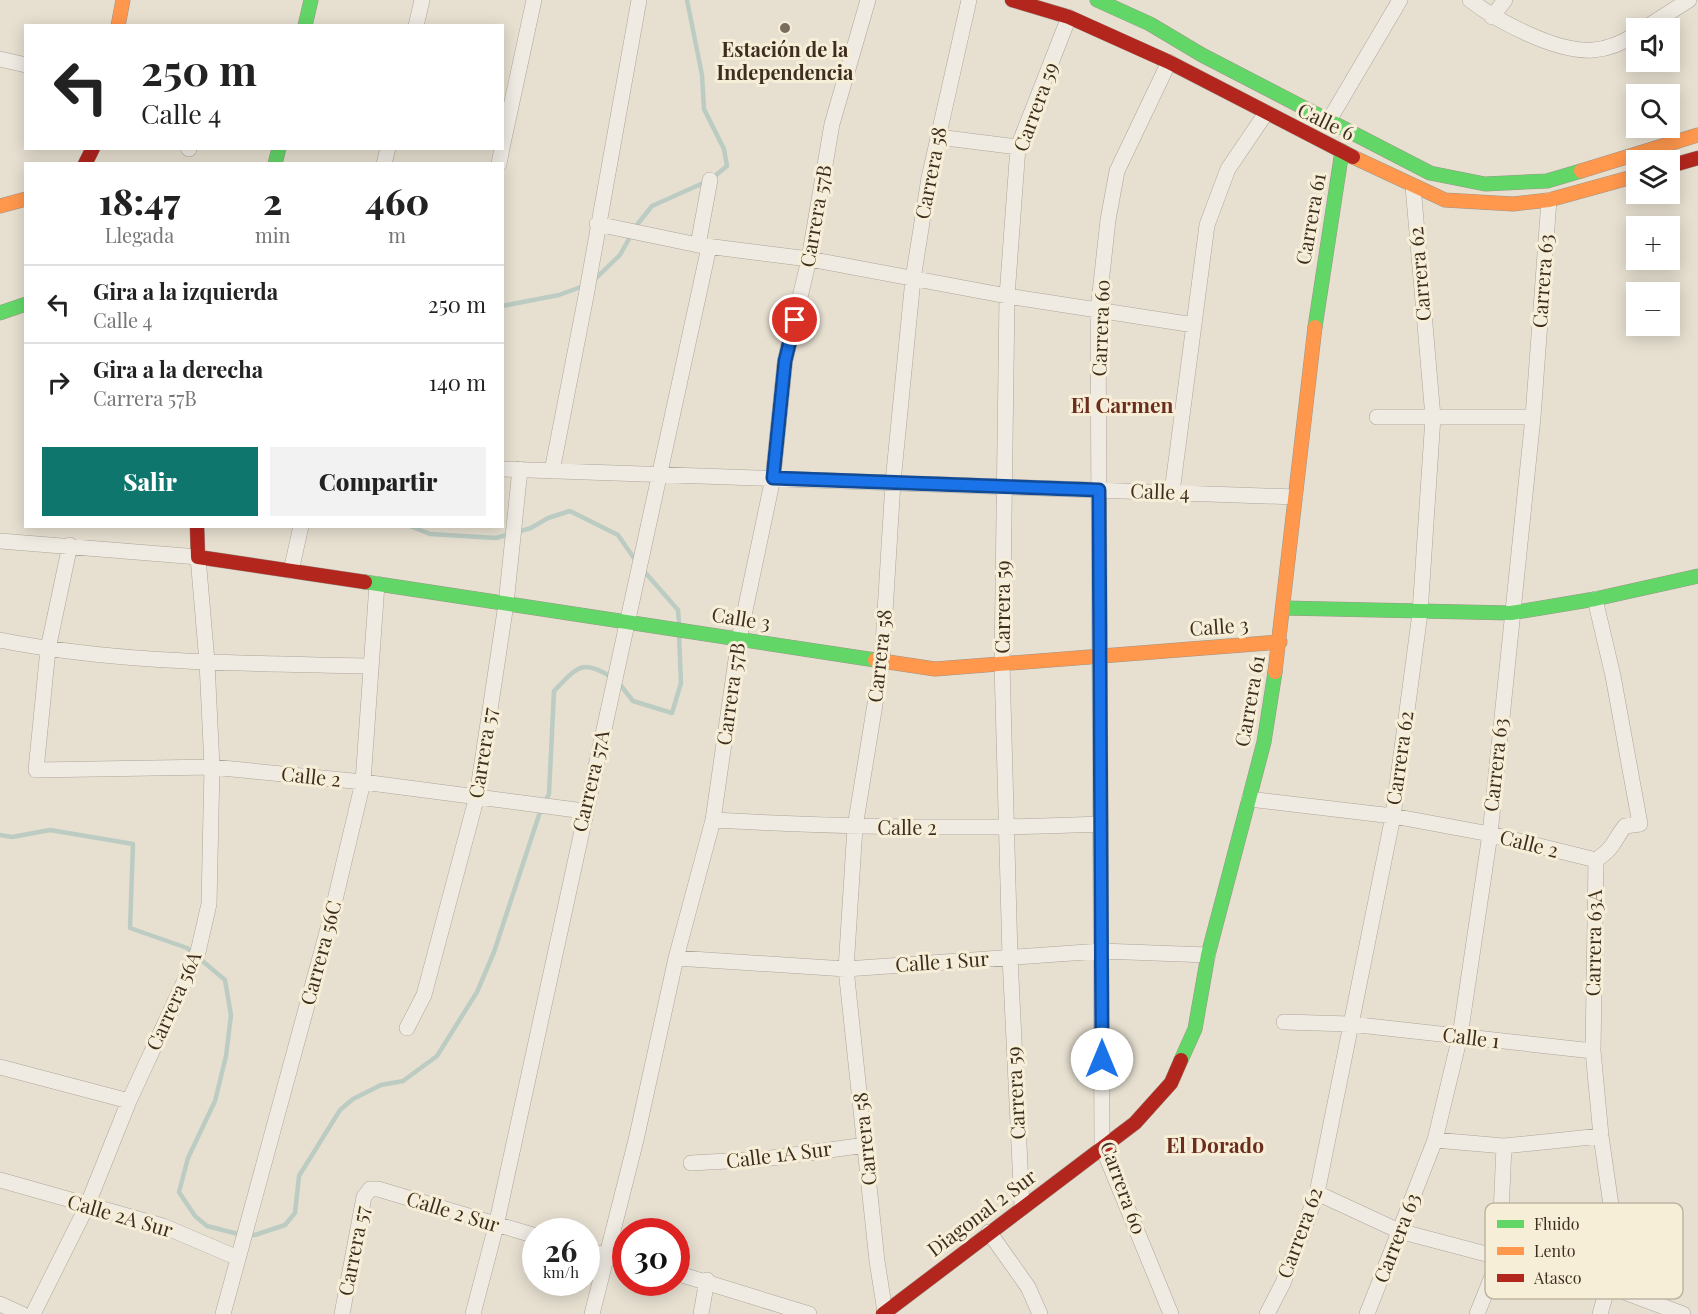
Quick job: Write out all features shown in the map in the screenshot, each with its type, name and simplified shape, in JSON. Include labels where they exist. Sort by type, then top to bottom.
[{"type":"main road","points":[[118,24],[123,0]]},
{"type":"main road","points":[[305,24],[311,0]]},
{"type":"main road","name":"Calle 6","points":[[1012,0],[1069,17],[1169,62],[1342,152],[1445,200],[1513,204],[1549,200],[1626,180]]},
{"type":"main road","name":"Calle 6","points":[[1097,0],[1150,24],[1329,122],[1430,173],[1485,184],[1547,181],[1698,135]]},
{"type":"main road","name":"Carrera 61","points":[[1102,1146],[1135,1123],[1171,1083],[1195,1029],[1208,955],[1264,742],[1280,642],[1318,292],[1342,152]]},
{"type":"main road","points":[[1680,163],[1698,158]]},
{"type":"main road","points":[[0,206],[24,200]]},
{"type":"main road","points":[[0,313],[24,305]]},
{"type":"main road","points":[[197,528],[198,557]]},
{"type":"main road","name":"Calle 3","points":[[198,557],[935,669],[1280,642]]},
{"type":"main road","points":[[1284,608],[1420,613],[1511,613],[1595,599],[1698,576]]},
{"type":"main road","name":"Diagonal 2 Sur","points":[[884,1313],[1102,1146]]},
{"type":"street","points":[[416,24],[422,0]]},
{"type":"street","points":[[504,139],[534,0]]},
{"type":"street","points":[[552,471],[639,0]]},
{"type":"street","name":"Carrera 57B","points":[[592,1314],[636,1140],[676,958],[712,820],[739,639],[773,478],[785,361],[809,259],[832,124],[868,0]]},
{"type":"street","name":"Carrera 58","points":[[884,1313],[846,969],[855,827],[882,661],[893,482],[913,279],[938,137],[969,0]]},
{"type":"street","points":[[1329,122],[1400,0]]},
{"type":"street","points":[[1470,0],[1492,17],[1559,45],[1593,50],[1626,41]]},
{"type":"street","points":[[1492,17],[1505,0]]},
{"type":"street","points":[[1658,18],[1680,2]]},
{"type":"street","name":"Carrera 59","points":[[1022,1207],[1010,957],[1002,664],[1007,296],[1018,147],[1069,17]]},
{"type":"street","points":[[0,58],[24,64]]},
{"type":"street","name":"Carrera 60","points":[[1169,62],[1117,171],[1108,220],[1098,311],[1102,1146],[1171,1314]]},
{"type":"street","points":[[1172,492],[1207,225],[1228,169],[1266,113]]},
{"type":"street","points":[[938,137],[1018,147]]},
{"type":"street","name":"Carrera 57A","points":[[473,1314],[496,1226],[584,811],[661,474],[703,246],[710,180]]},
{"type":"street","name":"Carrera 62","points":[[1267,1314],[1283,1283],[1317,1194],[1393,816],[1420,613],[1433,417],[1413,186]]},
{"type":"street","name":"Carrera 63","points":[[1367,1314],[1435,1140],[1460,1036],[1490,834],[1533,417],[1549,200]]},
{"type":"street","points":[[597,224],[703,246],[809,259],[1007,296],[1194,325]]},
{"type":"street","points":[[1377,417],[1533,417]]},
{"type":"street","name":"Calle 4","points":[[504,469],[1295,497]]},
{"type":"street","name":"Carrera 57","points":[[407,1028],[424,995],[477,796],[506,604],[520,469]]},
{"type":"street","points":[[291,571],[301,528]]},
{"type":"street","points":[[0,541],[198,557]]},
{"type":"street","points":[[48,649],[70,545]]},
{"type":"street","name":"Carrera 56A","points":[[33,1314],[87,1206],[129,1101],[198,952],[209,904],[212,767],[207,662],[198,557]]},
{"type":"street","name":"Carrera 56C","points":[[223,1314],[330,921],[363,782],[377,584]]},
{"type":"street","points":[[1595,599],[1613,676],[1640,824],[1625,826],[1615,847],[1596,860]]},
{"type":"street","points":[[0,640],[48,649],[207,662],[370,666]]},
{"type":"street","name":"Calle 2","points":[[48,649],[36,770],[212,767],[363,782],[584,811]]},
{"type":"street","name":"Calle 2","points":[[1249,799],[1393,816],[1490,834],[1596,860]]},
{"type":"street","name":"Calle 2","points":[[712,820],[855,827],[1007,828],[1101,824]]},
{"type":"street","name":"Carrera 63A","points":[[1596,860],[1593,1051],[1601,1136],[1611,1203]]},
{"type":"street","name":"Calle 1 Sur","points":[[676,958],[846,969],[1101,951],[1208,955]]},
{"type":"street","points":[[1284,1022],[1350,1024]]},
{"type":"street","name":"Calle 1","points":[[1350,1024],[1593,1051]]},
{"type":"street","points":[[0,1067],[129,1101]]},
{"type":"street","points":[[1435,1140],[1504,1146],[1601,1136]]},
{"type":"street","name":"Calle 1A Sur","points":[[692,1163],[764,1159],[866,1145]]},
{"type":"street","points":[[1501,1203],[1504,1146]]},
{"type":"street","name":"Calle 2A Sur","points":[[0,1180],[163,1226],[238,1258]]},
{"type":"street","name":"Calle 2 Sur","points":[[370,1189],[378,1188],[522,1232]]},
{"type":"street","name":"Carrera 57","points":[[342,1314],[364,1197],[370,1189]]},
{"type":"street","points":[[1317,1194],[1399,1231],[1485,1255]]},
{"type":"street","points":[[989,1232],[1028,1287],[1040,1314]]},
{"type":"street","points":[[600,1253],[612,1256]]},
{"type":"street","points":[[690,1276],[808,1314]]},
{"type":"street","points":[[701,1314],[708,1280]]},
{"type":"street","points":[[1477,1314],[1485,1294]]},
{"type":"street","name":"Carrera 63A","points":[[1600,1314],[1604,1299]]},
{"type":"street","points":[[1643,1299],[1683,1314]]},
{"type":"street","points":[[0,1304],[22,1314]]},
{"type":"waterway","points":[[593,281],[620,255],[636,226],[652,206],[710,180],[727,166],[724,149],[704,109],[702,75],[687,0]]},
{"type":"waterway","points":[[504,306],[559,295],[586,285]]},
{"type":"waterway","points":[[415,528],[430,534],[496,538],[531,528],[548,518],[570,511],[618,535],[636,561]]},
{"type":"waterway","points":[[643,570],[678,610],[679,623]]},
{"type":"waterway","points":[[618,682],[633,701],[672,713],[681,683],[679,635]]},
{"type":"waterway","points":[[0,835],[12,837],[50,830],[133,844],[130,928],[187,948],[225,980],[231,1015],[226,1056],[215,1101],[188,1158],[179,1192],[195,1216],[207,1226],[242,1235],[255,1235],[285,1225],[295,1213],[299,1176],[340,1110],[353,1099],[381,1085],[403,1081],[437,1056],[477,992],[494,952],[541,809],[549,794],[554,691],[568,676],[580,668],[593,668],[611,677]]},
{"type":"traffic: fast","points":[[305,24],[311,0]]},
{"type":"traffic: fast","points":[[1097,0],[1150,24],[1202,55],[1430,173],[1485,184],[1547,181],[1581,171]]},
{"type":"traffic: fast","points":[[276,162],[278,150]]},
{"type":"traffic: fast","points":[[1315,327],[1342,151]]},
{"type":"traffic: fast","points":[[0,313],[24,305]]},
{"type":"traffic: fast","points":[[1284,608],[1511,613],[1595,599],[1698,576]]},
{"type":"traffic: fast","points":[[365,582],[875,660]]},
{"type":"traffic: fast","points":[[1181,1060],[1195,1029],[1208,955],[1264,742],[1275,672]]},
{"type":"traffic: slow","points":[[118,24],[123,0]]},
{"type":"traffic: slow","points":[[1581,171],[1698,135]]},
{"type":"traffic: slow","points":[[1353,157],[1445,200],[1513,204],[1549,200],[1626,179]]},
{"type":"traffic: slow","points":[[0,206],[24,200]]},
{"type":"traffic: slow","points":[[1275,672],[1315,327]]},
{"type":"traffic: slow","points":[[875,660],[935,669],[1280,642]]},
{"type":"traffic: jam","points":[[1012,0],[1069,17],[1169,62],[1353,157]]},
{"type":"traffic: jam","points":[[86,162],[92,150]]},
{"type":"traffic: jam","points":[[1680,163],[1698,158]]},
{"type":"traffic: jam","points":[[197,528],[198,557],[365,582]]},
{"type":"traffic: jam","points":[[883,1314],[1135,1123],[1171,1083],[1181,1060]]},
{"type":"place","name":"Estación de la Independencia","points":[[785,28]]},
{"type":"district","name":"El Carmen","points":[[1122,406]]},
{"type":"district","name":"El Dorado","points":[[1215,1146]]},
{"type":"route","points":[[795,320],[785,361],[773,478],[1099,490],[1102,1059]]}]
